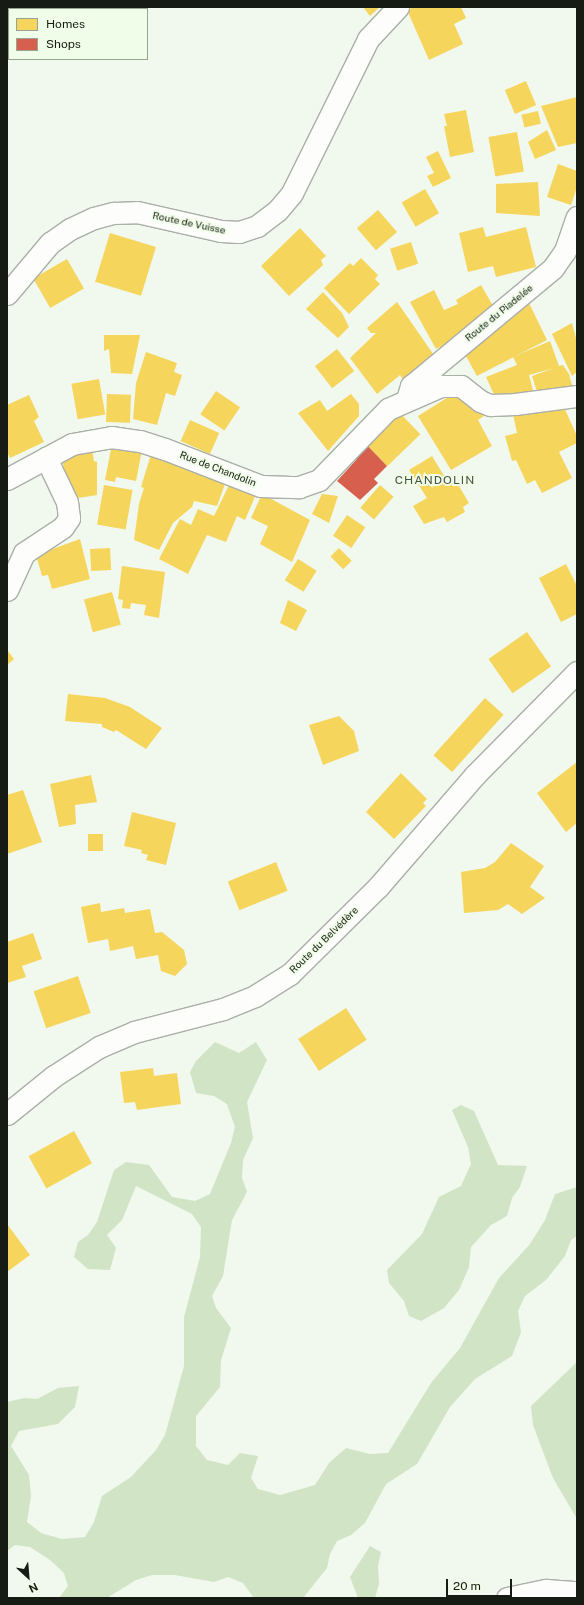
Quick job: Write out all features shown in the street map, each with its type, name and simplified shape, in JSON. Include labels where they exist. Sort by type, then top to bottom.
[{"type":"street","name":"Route de Vuisse","points":[[7,294],[50,243],[70,229],[94,218],[113,213],[137,212],[221,231],[239,232],[257,226],[276,211],[292,193],[368,39],[398,7]]},
{"type":"street","name":"Route du Piadelée","points":[[407,399],[411,386],[553,268],[564,251],[577,217]]},
{"type":"street","name":"Rue de Chandolin","points":[[7,479],[81,441],[101,437],[119,437],[165,449],[261,486],[299,487],[319,480],[377,418],[397,403],[441,386],[454,384],[466,388],[480,401],[490,405],[515,404],[577,396]]},
{"type":"street","points":[[7,590],[24,553],[63,527],[69,518],[67,502],[46,458]]},
{"type":"street","name":"Route du Belvédère","points":[[7,1114],[54,1076],[99,1046],[134,1032],[223,1009],[255,996],[290,974],[368,897],[474,776],[577,672]]},
{"type":"street","points":[[507,1598],[546,1590],[577,1592]]},
{"type":"green space","points":[[215,1042],[239,1053],[256,1042],[267,1060],[247,1102],[253,1138],[243,1160],[242,1178],[247,1192],[232,1220],[223,1276],[212,1296],[216,1308],[231,1328],[221,1360],[220,1387],[196,1416],[196,1446],[207,1460],[228,1465],[240,1453],[258,1456],[251,1478],[258,1489],[280,1495],[315,1485],[329,1463],[346,1448],[370,1454],[388,1453],[431,1383],[460,1348],[499,1278],[530,1244],[545,1220],[555,1194],[577,1187],[577,1236],[571,1240],[565,1256],[546,1280],[525,1296],[518,1311],[521,1332],[512,1356],[475,1379],[450,1407],[417,1464],[386,1484],[365,1523],[351,1535],[337,1541],[330,1554],[327,1568],[303,1598],[254,1598],[243,1583],[228,1577],[214,1582],[175,1575],[152,1575],[136,1580],[107,1598],[59,1598],[68,1586],[64,1573],[50,1560],[30,1547],[15,1545],[7,1551],[7,1402],[24,1398],[37,1399],[58,1388],[79,1386],[75,1407],[58,1424],[19,1431],[11,1446],[29,1475],[31,1496],[27,1522],[41,1533],[62,1539],[85,1537],[94,1522],[102,1496],[131,1477],[156,1450],[165,1435],[184,1366],[184,1317],[200,1257],[201,1227],[192,1214],[136,1186],[122,1220],[107,1235],[116,1248],[110,1270],[88,1269],[74,1257],[78,1242],[88,1235],[97,1222],[114,1170],[126,1162],[149,1165],[172,1197],[195,1201],[210,1194],[231,1143],[235,1127],[227,1104],[214,1096],[196,1093],[190,1072],[196,1061]]},
{"type":"green space","points":[[461,1105],[474,1111],[498,1165],[527,1166],[520,1187],[512,1198],[507,1216],[491,1225],[471,1247],[469,1267],[459,1290],[444,1308],[421,1321],[409,1316],[404,1301],[389,1283],[387,1270],[422,1234],[439,1197],[461,1186],[471,1164],[468,1147],[452,1110]]},
{"type":"green space","points":[[577,1362],[577,1519],[553,1478],[533,1425],[531,1406]]},
{"type":"green space","points":[[370,1546],[381,1552],[378,1566],[379,1584],[375,1598],[358,1598],[350,1577]]},
{"type":"building: Homes","points":[[363,7],[380,7],[370,16]]},
{"type":"building: Homes","points":[[414,7],[461,7],[466,18],[454,24],[463,44],[429,60],[407,10]]},
{"type":"building: Homes","points":[[526,81],[536,105],[515,114],[505,90]]},
{"type":"building: Homes","points":[[577,97],[577,143],[558,147],[541,106]]},
{"type":"building: Homes","points":[[466,110],[474,152],[450,157],[444,126],[447,126],[444,114]]},
{"type":"building: Homes","points":[[538,111],[541,124],[524,127],[521,115]]},
{"type":"building: Homes","points":[[547,130],[556,150],[535,159],[528,142]]},
{"type":"building: Homes","points":[[517,132],[524,171],[495,176],[488,137]]},
{"type":"building: Homes","points":[[438,151],[451,178],[433,187],[427,176],[434,173],[426,157]]},
{"type":"building: Homes","points":[[558,164],[577,171],[577,187],[571,205],[547,197]]},
{"type":"building: Homes","points":[[538,182],[540,216],[496,213],[496,184]]},
{"type":"building: Homes","points":[[425,189],[439,213],[416,227],[402,203]]},
{"type":"building: Homes","points":[[378,210],[397,232],[376,250],[357,228]]},
{"type":"building: Homes","points":[[483,227],[486,237],[526,227],[536,267],[496,277],[493,266],[468,272],[459,233]]},
{"type":"building: Homes","points":[[300,228],[326,256],[321,260],[323,265],[289,296],[261,266]]},
{"type":"building: Homes","points":[[110,233],[156,247],[141,296],[95,282]]},
{"type":"building: Homes","points":[[411,242],[418,264],[397,271],[390,249]]},
{"type":"building: Homes","points":[[361,258],[378,275],[375,279],[380,284],[349,314],[324,288],[350,263],[353,266]]},
{"type":"building: Homes","points":[[67,259],[84,288],[50,308],[33,278]]},
{"type":"building: Homes","points":[[481,285],[496,311],[459,332],[462,336],[436,349],[410,302],[434,290],[444,310],[458,304],[456,300]]},
{"type":"building: Homes","points":[[323,292],[342,313],[349,327],[338,338],[306,309]]},
{"type":"building: Homes","points":[[527,299],[547,340],[477,376],[462,349]]},
{"type":"building: Homes","points":[[397,302],[436,358],[406,384],[400,375],[377,394],[350,358],[376,333],[371,333],[367,328]]},
{"type":"building: Homes","points":[[572,323],[577,342],[577,372],[572,376],[552,334]]},
{"type":"building: Homes","points":[[104,335],[140,335],[132,374],[111,373],[109,349],[104,351]]},
{"type":"building: Homes","points":[[550,341],[559,366],[563,365],[569,374],[573,389],[538,395],[532,376],[554,368],[529,375],[534,394],[496,399],[486,377],[517,365],[513,357]]},
{"type":"building: Homes","points":[[337,349],[354,371],[332,388],[315,366]]},
{"type":"building: Homes","points":[[146,352],[177,363],[174,372],[182,375],[175,396],[166,393],[157,425],[133,419],[136,383]]},
{"type":"building: Homes","points":[[99,379],[105,414],[78,419],[71,384]]},
{"type":"building: Homes","points":[[216,391],[240,407],[224,430],[200,414]]},
{"type":"building: Homes","points":[[107,394],[131,395],[130,423],[106,422]]},
{"type":"building: Homes","points":[[351,394],[359,404],[359,416],[328,451],[298,413],[320,400],[327,411]]},
{"type":"building: Homes","points":[[453,394],[461,395],[481,409],[484,416],[478,420],[492,446],[451,470],[418,416]]},
{"type":"building: Homes","points":[[29,395],[39,417],[34,421],[44,442],[10,458],[7,452],[7,405]]},
{"type":"building: Homes","points":[[563,405],[577,436],[577,443],[559,452],[572,478],[542,493],[535,480],[527,484],[516,460],[512,461],[505,436],[517,433],[513,414]]},
{"type":"building: Homes","points":[[396,409],[420,434],[387,466],[363,441]]},
{"type":"building: Homes","points":[[190,420],[219,433],[210,454],[181,441]]},
{"type":"building: Homes","points":[[91,443],[94,461],[97,462],[97,495],[72,499],[60,452]]},
{"type":"building: Homes","points":[[112,444],[142,450],[136,481],[116,477],[115,482],[105,480]]},
{"type":"building: Homes","points":[[152,451],[198,467],[196,473],[225,484],[217,506],[194,501],[192,507],[173,523],[159,550],[134,540],[139,504],[144,488],[141,487]]},
{"type":"building: Homes","points":[[432,456],[449,484],[456,481],[469,503],[463,507],[465,512],[447,522],[444,517],[424,524],[413,506],[427,498],[409,470]]},
{"type":"building: Homes","points":[[231,481],[257,492],[245,520],[237,516],[226,542],[207,535],[188,574],[159,559],[180,519],[191,525],[198,509],[214,516]]},
{"type":"building: Homes","points":[[104,485],[133,490],[126,529],[97,524]]},
{"type":"building: Homes","points":[[380,485],[394,497],[374,519],[360,508]]},
{"type":"building: Homes","points":[[262,494],[310,520],[292,562],[260,544],[268,526],[251,518]]},
{"type":"building: Homes","points":[[322,494],[338,496],[329,523],[312,514]]},
{"type":"building: Homes","points":[[347,515],[365,527],[351,548],[333,536]]},
{"type":"building: Homes","points":[[80,539],[90,579],[52,589],[48,575],[42,576],[36,555]]},
{"type":"building: Homes","points":[[110,548],[111,570],[91,571],[90,549]]},
{"type":"building: Homes","points":[[339,548],[352,561],[343,569],[331,556]]},
{"type":"building: Homes","points":[[298,559],[317,571],[303,592],[285,580]]},
{"type":"building: Homes","points":[[566,564],[577,586],[577,614],[561,622],[539,578]]},
{"type":"building: Homes","points":[[122,566],[165,572],[159,618],[144,615],[146,605],[131,603],[130,609],[122,608],[123,600],[118,599]]},
{"type":"building: Homes","points":[[112,592],[121,625],[93,632],[84,600]]},
{"type":"building: Homes","points":[[288,600],[307,610],[296,631],[280,623]]},
{"type":"building: Homes","points":[[527,632],[551,666],[513,693],[488,659]]},
{"type":"building: Homes","points":[[7,650],[14,659],[7,665]]},
{"type":"building: Homes","points":[[68,694],[105,698],[130,707],[162,728],[146,749],[116,730],[114,732],[102,727],[102,724],[65,721]]},
{"type":"building: Homes","points":[[485,698],[504,715],[452,772],[433,755]]},
{"type":"building: Homes","points":[[339,716],[354,731],[359,751],[323,765],[309,725]]},
{"type":"building: Homes","points":[[577,762],[577,823],[566,832],[537,793]]},
{"type":"building: Homes","points":[[401,773],[427,799],[423,803],[426,806],[394,839],[366,812]]},
{"type":"building: Homes","points":[[91,775],[97,802],[75,805],[76,824],[59,827],[50,784]]},
{"type":"building: Homes","points":[[23,790],[42,842],[7,854],[7,795]]},
{"type":"building: Homes","points":[[132,812],[176,823],[166,865],[146,860],[148,855],[141,853],[142,850],[124,846]]},
{"type":"building: Homes","points":[[88,834],[103,834],[103,851],[88,851]]},
{"type":"building: Homes","points":[[511,843],[544,866],[530,887],[545,898],[522,914],[508,904],[498,910],[464,913],[461,872],[485,868],[495,862]]},
{"type":"building: Homes","points":[[276,862],[288,891],[239,910],[228,881]]},
{"type":"building: Homes","points":[[100,903],[101,912],[124,908],[125,913],[150,909],[155,933],[162,932],[184,950],[187,964],[175,976],[161,971],[158,955],[136,959],[133,946],[110,951],[108,939],[88,943],[81,907]]},
{"type":"building: Homes","points":[[33,933],[42,959],[22,966],[26,977],[7,983],[7,942]]},
{"type":"building: Homes","points":[[78,976],[91,1013],[46,1028],[34,991]]},
{"type":"building: Homes","points":[[346,1008],[367,1040],[319,1071],[298,1039]]},
{"type":"building: Homes","points":[[153,1068],[154,1076],[177,1073],[181,1104],[137,1110],[135,1102],[124,1103],[120,1072]]},
{"type":"building: Homes","points":[[74,1131],[92,1163],[46,1189],[29,1156]]},
{"type":"building: Homes","points":[[7,1224],[30,1255],[7,1272]]},
{"type":"building: Shops","points":[[362,440],[387,466],[374,479],[378,483],[360,500],[337,481],[357,459],[350,454]]},
{"type":"district","name":"CHANDOLIN","points":[[435,481]]}]
